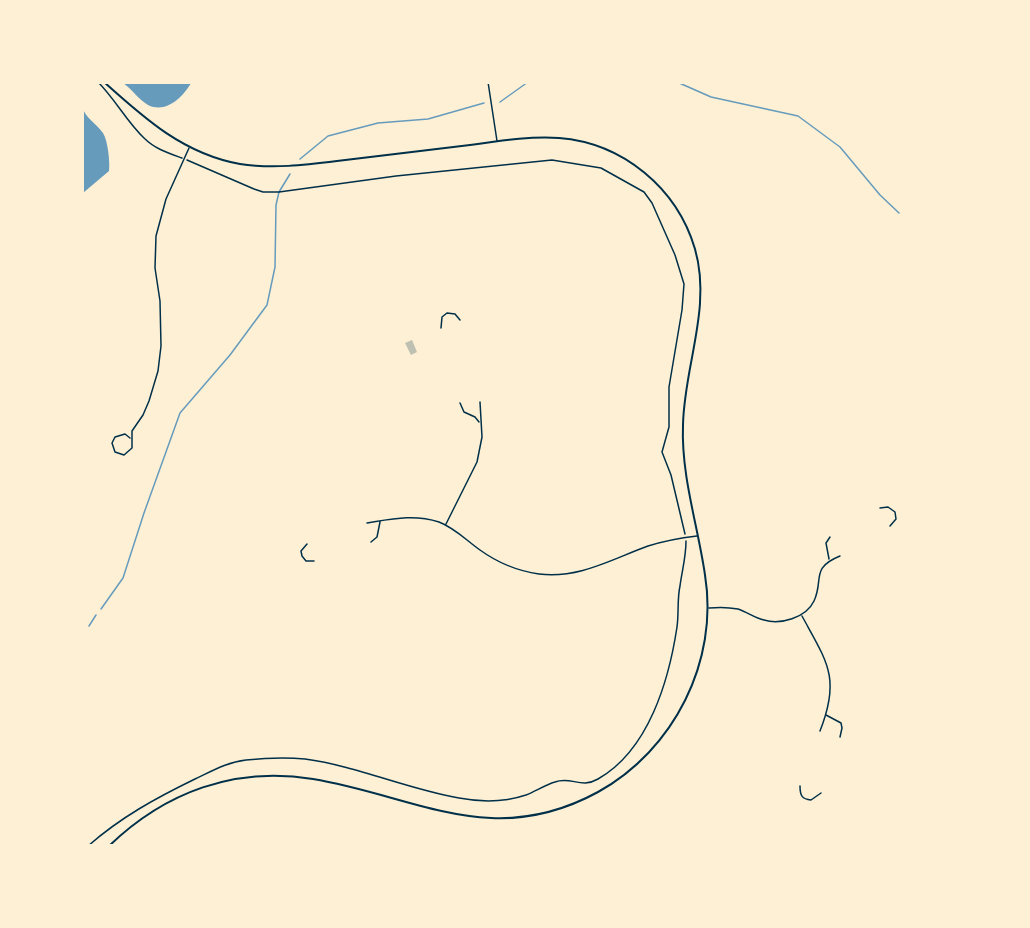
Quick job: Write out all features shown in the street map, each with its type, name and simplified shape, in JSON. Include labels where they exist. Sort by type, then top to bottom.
[{"type":"street","points":[[104,82],[145,120],[163,133],[190,147],[234,163],[254,166],[292,166],[497,141],[558,138],[589,144],[615,154],[640,168],[652,178],[671,200],[685,223],[700,268],[702,290],[683,419],[685,465],[705,573],[708,608],[703,652],[695,677],[672,724],[656,745],[635,766],[617,781],[581,801],[550,812],[528,816],[477,818],[430,809],[315,779],[254,776],[215,783],[180,795],[141,818],[109,846]]},
{"type":"lane","points":[[488,82],[497,141]]},
{"type":"lane","points":[[130,438],[143,415],[158,371],[161,346],[160,301],[155,268],[156,236],[166,199],[190,147]]},
{"type":"lane","points":[[441,328],[441,321],[447,313],[455,314],[459,320]]},
{"type":"lane","points":[[446,525],[477,462],[482,444],[480,402]]},
{"type":"lane","points":[[460,403],[464,412],[472,415],[480,423]]},
{"type":"lane","points":[[472,415],[477,415],[480,411]]},
{"type":"lane","points":[[124,434],[130,438],[133,445],[130,451],[118,454],[113,449],[113,440],[118,435],[132,432]]},
{"type":"lane","points":[[880,508],[888,507],[895,512],[896,519],[890,526]]},
{"type":"lane","points":[[367,524],[408,517],[426,519],[446,525],[507,566],[538,574],[554,575],[572,574],[595,568],[654,545],[698,536]]},
{"type":"lane","points":[[371,542],[377,537],[381,521]]},
{"type":"lane","points":[[373,522],[378,528]]},
{"type":"lane","points":[[829,560],[826,543],[830,537]]},
{"type":"lane","points":[[307,544],[301,551],[302,556],[306,561],[314,561]]},
{"type":"lane","points":[[708,608],[732,608],[769,622],[783,621],[801,615],[813,601],[818,578],[825,564],[840,556]]},
{"type":"lane","points":[[801,615],[829,669],[831,693],[820,731]]},
{"type":"lane","points":[[826,715],[841,723],[840,737]]},
{"type":"lane","points":[[800,786],[800,794],[804,799],[812,800],[819,797],[821,793]]},
{"type":"path","points":[[98,82],[144,138],[164,152],[182,158]]},
{"type":"path","points":[[187,160],[263,192],[552,160],[601,168],[644,192],[652,203],[672,249],[684,284],[669,387],[669,428],[662,452],[671,475],[685,535]]},
{"type":"path","points":[[88,846],[132,812],[156,798],[226,764],[244,760],[288,758],[319,762],[449,796],[481,800],[513,798],[559,781],[583,784],[597,780],[615,766],[641,736],[653,716],[662,693],[677,624],[686,541]]},
{"type":"water","points":[[123,83],[191,83],[173,103],[155,107],[148,105]]},
{"type":"water","points":[[82,106],[105,137],[109,162],[109,171],[83,193]]},
{"type":"building","points":[[412,340],[417,352],[411,355],[405,343]]},
{"type":"waterway","points":[[500,102],[528,82]]},
{"type":"waterway","points":[[677,82],[711,97],[798,116],[840,147],[880,195],[899,213]]},
{"type":"waterway","points":[[300,159],[328,136],[378,123],[428,119],[484,103]]},
{"type":"waterway","points":[[101,609],[123,578],[180,413],[230,355],[267,305],[275,267],[276,205],[279,192],[290,174]]},
{"type":"waterway","points":[[89,626],[96,615]]}]
